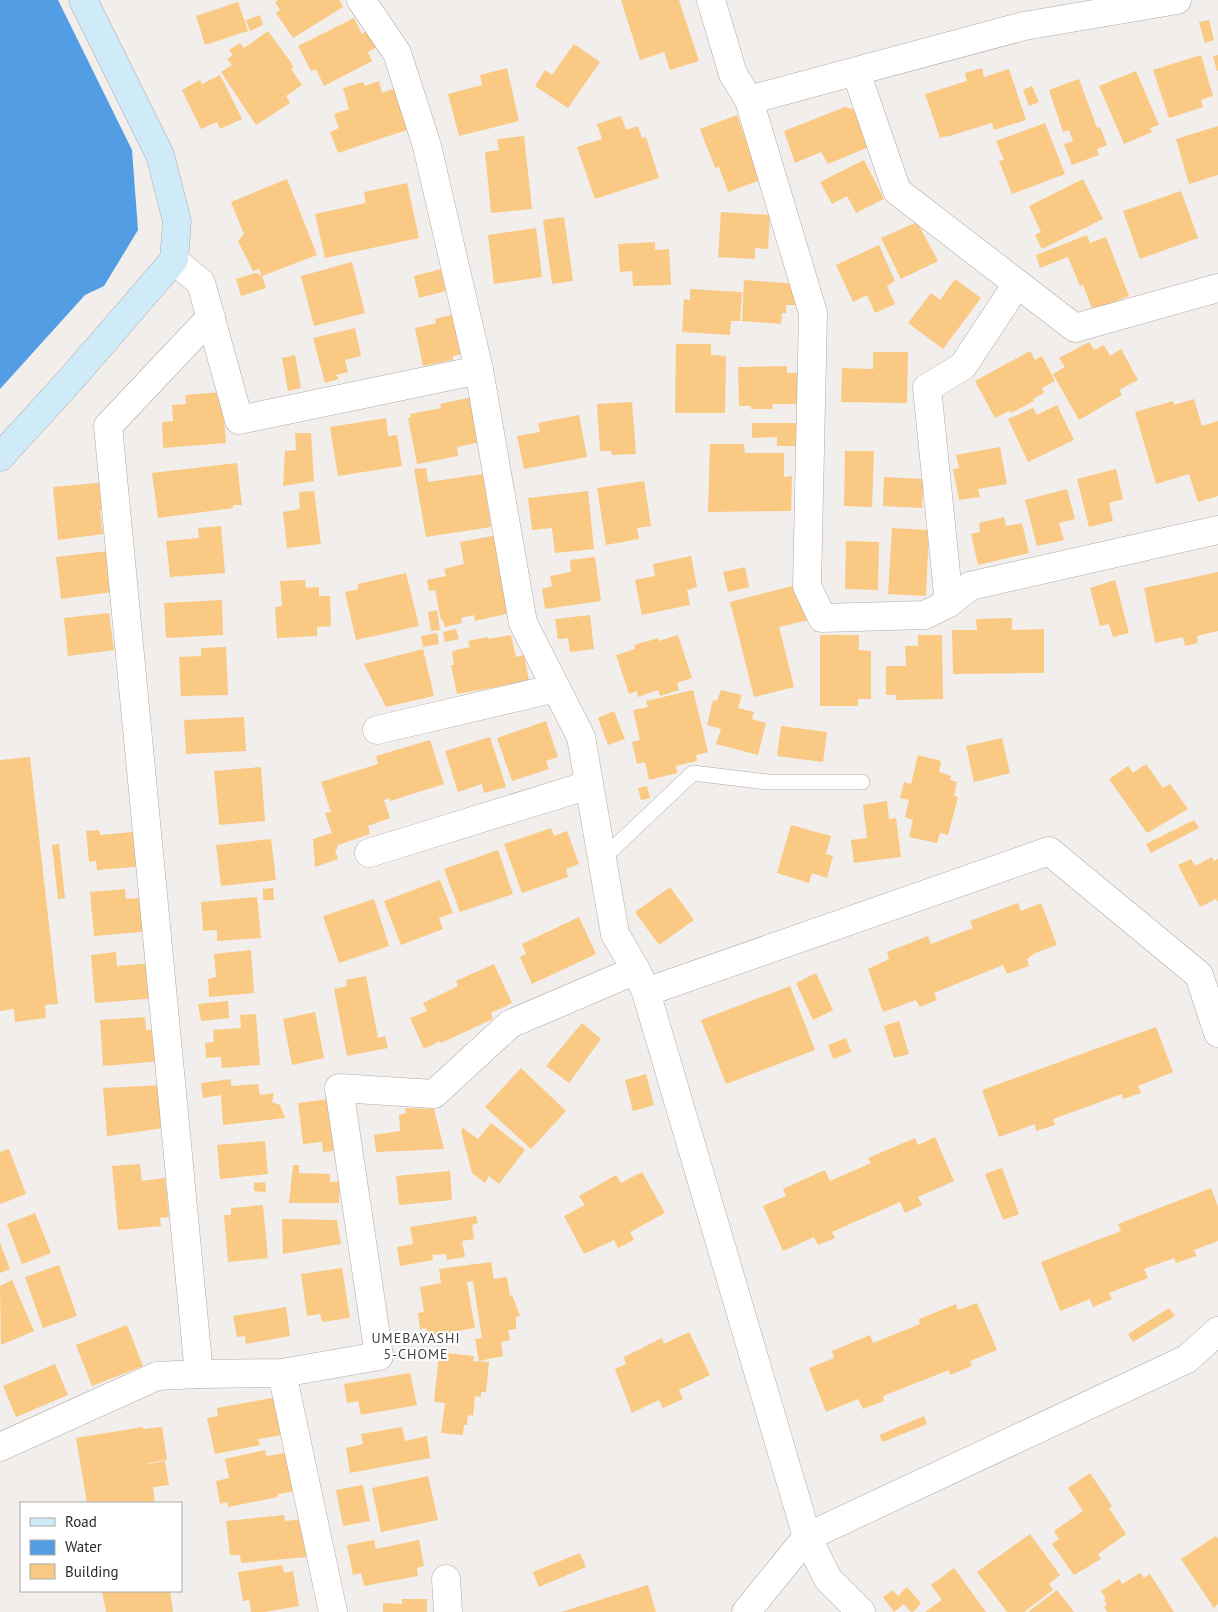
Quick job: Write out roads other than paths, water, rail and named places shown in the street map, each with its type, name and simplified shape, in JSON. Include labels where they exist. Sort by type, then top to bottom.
[{"type":"street","points":[[0,457],[174,260],[177,221],[160,155],[83,0]]},
{"type":"street","points":[[361,0],[397,53],[427,146],[479,370],[522,624],[581,737],[615,934],[641,981],[807,1537],[828,1579],[861,1612]]},
{"type":"street","points":[[711,0],[733,74],[749,100],[813,313],[807,586],[822,618],[925,614],[949,603],[970,586],[1218,530]]},
{"type":"street","points":[[749,100],[1024,26],[1177,0]]},
{"type":"street","points":[[856,72],[897,191],[1075,328],[1218,288]]},
{"type":"street","points":[[174,260],[201,283],[239,420],[479,370]]},
{"type":"street","points":[[949,603],[927,388],[963,366],[1017,284]]},
{"type":"street","points":[[198,1374],[108,426],[211,317]]},
{"type":"street","points":[[377,730],[556,688]]},
{"type":"street","points":[[369,853],[590,785]]},
{"type":"street","points":[[0,1446],[157,1376],[282,1373],[379,1356],[339,1088],[434,1094],[510,1024],[1049,852],[1199,976],[1218,1033]]},
{"type":"street","points":[[746,1612],[807,1537],[1187,1359],[1218,1331]]},
{"type":"street","points":[[282,1373],[333,1612]]},
{"type":"street","points":[[446,1579],[448,1612]]},
{"type":"lane","points":[[602,859],[693,773],[767,782],[862,782]]},
{"type":"water","points":[[0,0],[58,0],[132,150],[138,230],[104,286],[85,295],[0,389]]},
{"type":"district","name":"UMEBAYASHI 5-CHOME","points":[[416,1346]]}]
